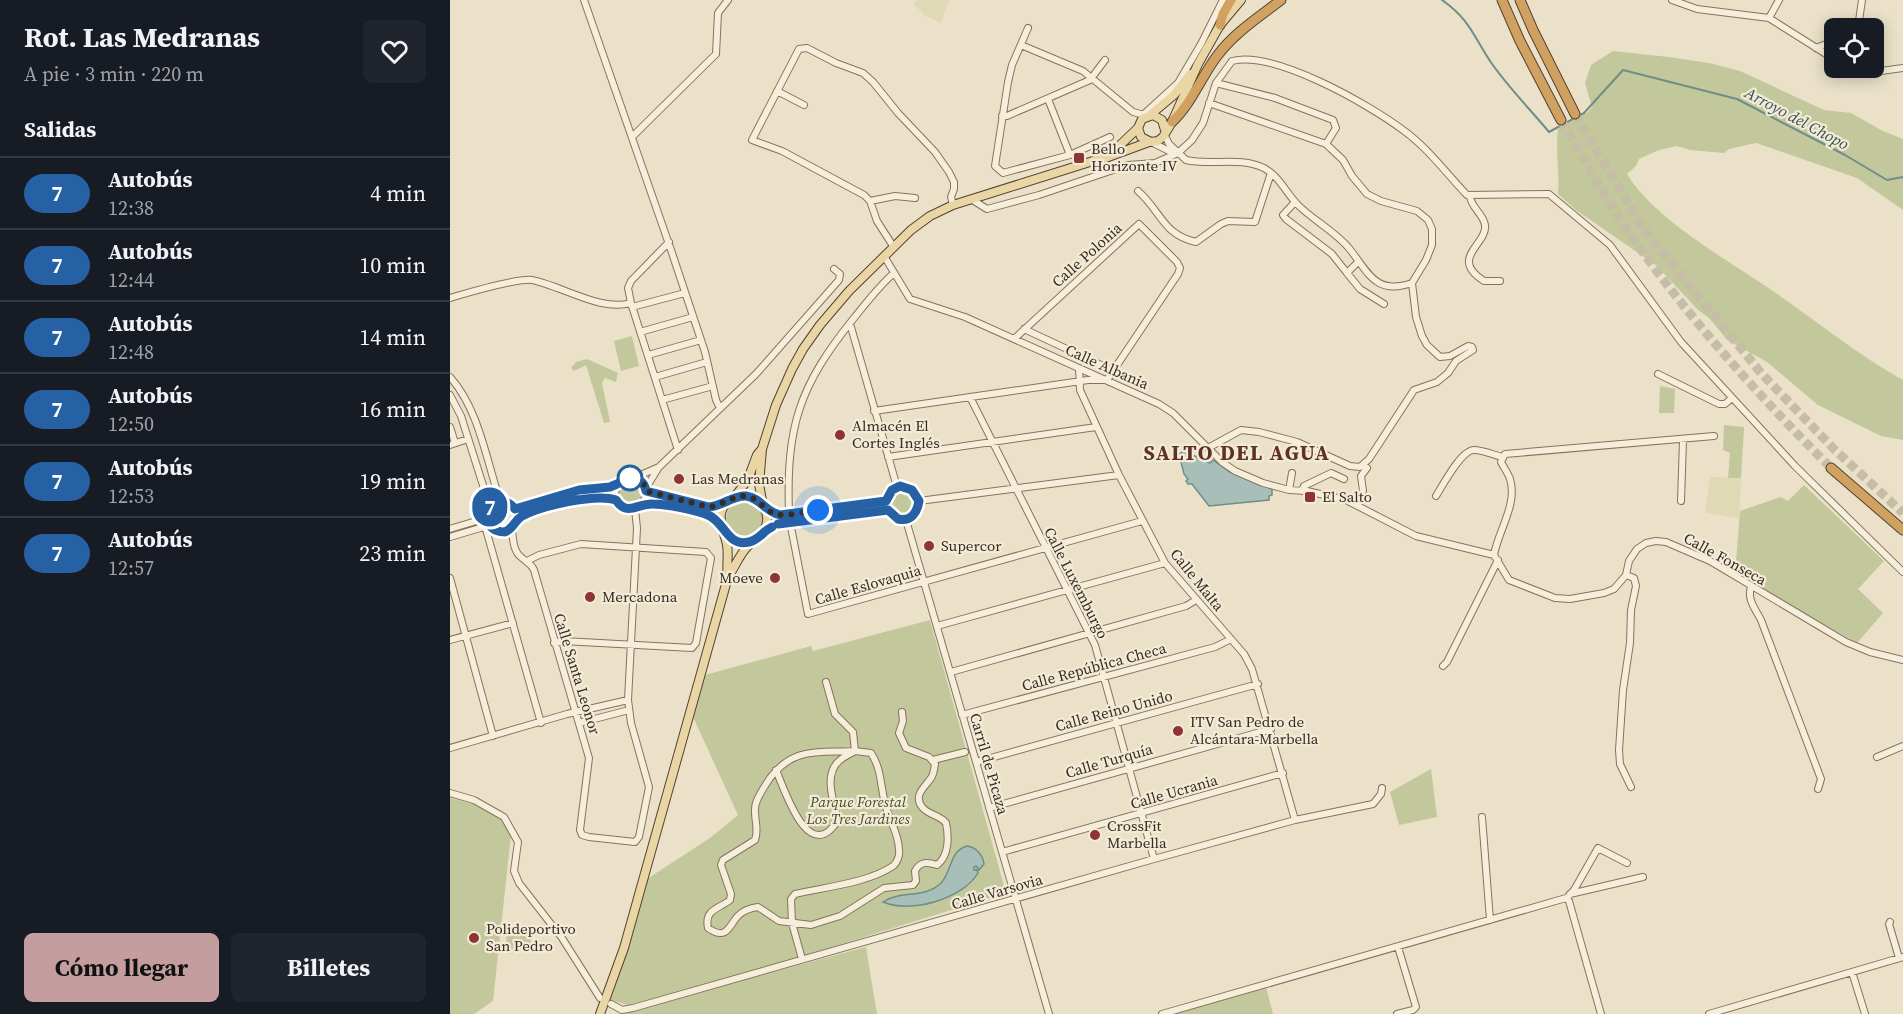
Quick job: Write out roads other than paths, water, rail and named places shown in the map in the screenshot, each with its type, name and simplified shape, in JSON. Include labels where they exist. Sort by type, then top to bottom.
[{"type":"highway","points":[[1172,122],[1180,115],[1229,41],[1281,0]]},
{"type":"highway","points":[[1502,0],[1520,41],[1561,120]]},
{"type":"highway","points":[[1520,0],[1575,114]]},
{"type":"highway","points":[[1220,25],[1224,2]]},
{"type":"highway","points":[[1831,468],[1903,530]]},
{"type":"main road","points":[[1093,161],[1107,159],[1158,141],[1172,122],[1198,64],[1220,25],[1241,0]]},
{"type":"main road","points":[[728,577],[747,547],[765,530],[767,521],[759,484],[762,449],[776,405],[803,349],[838,304],[893,246],[920,222],[953,205],[1076,168],[1118,147],[1138,127],[1142,119],[1174,95],[1198,64]]},
{"type":"main road","points":[[1147,115],[1156,116],[1162,120],[1164,132]]},
{"type":"main road","points":[[1138,127],[1141,137],[1150,142]]},
{"type":"main road","points":[[600,1014],[624,948],[728,577],[728,550],[722,513],[748,479],[757,454],[762,449]]},
{"type":"main road","points":[[732,500],[748,496],[757,500],[764,508]]},
{"type":"main road","points":[[723,530],[735,541],[745,543],[754,540]]},
{"type":"street","points":[[632,137],[716,54],[718,13],[728,0]]},
{"type":"street","points":[[1672,0],[1697,9],[1769,18],[1824,53]]},
{"type":"street","points":[[1769,18],[1779,0]]},
{"type":"street","points":[[1859,18],[1862,0]]},
{"type":"street","points":[[587,2],[669,242],[701,340],[720,408]]},
{"type":"street","points":[[1021,45],[1083,71],[1133,112],[1147,115],[1178,82],[1224,2]]},
{"type":"street","points":[[1028,28],[1012,65],[995,166],[999,172],[1003,173],[1070,155],[1110,137]]},
{"type":"street","points":[[1816,48],[1824,45]]},
{"type":"street","points":[[893,246],[877,221],[870,201],[864,195],[782,151],[752,140],[799,49],[803,47],[863,73],[935,152],[949,172],[954,182],[951,197],[953,205]]},
{"type":"street","points":[[1002,116],[1048,99],[1092,77],[1105,60]]},
{"type":"street","points":[[971,199],[987,209],[1039,195],[1128,165],[1155,163],[1178,153],[1198,132],[1203,123],[1216,83],[1227,66],[1232,61],[1238,60],[1296,71],[1360,104],[1403,130],[1426,149],[1470,196],[1470,201],[1482,217],[1484,234],[1470,252],[1470,263],[1477,275],[1484,280],[1500,281]]},
{"type":"street","points":[[1884,71],[1903,68]]},
{"type":"street","points":[[1216,83],[1275,98],[1333,120],[1336,128],[1326,144]]},
{"type":"street","points":[[777,91],[804,105]]},
{"type":"street","points":[[1048,99],[1070,155]]},
{"type":"street","points":[[1208,448],[1241,430],[1259,432],[1297,442],[1350,466],[1360,467],[1365,464],[1414,390],[1437,382],[1449,373],[1456,361],[1473,350],[1468,346],[1450,356],[1440,357],[1426,345],[1416,317],[1412,283],[1432,245],[1432,229],[1428,220],[1417,211],[1381,201],[1367,194],[1352,176],[1343,160],[1326,144],[1301,133],[1209,103]]},
{"type":"street","points":[[1133,112],[1138,127]]},
{"type":"street","points":[[1164,132],[1182,158],[1191,161],[1250,163],[1272,173],[1295,202],[1338,237],[1371,276],[1384,285],[1394,288],[1412,283]]},
{"type":"street","points":[[1150,142],[1178,153]]},
{"type":"street","points":[[1138,191],[1153,206],[1168,229],[1196,242],[1228,221],[1255,222],[1272,173]]},
{"type":"street","points":[[1470,196],[1541,192],[1549,194],[1610,245],[1681,342],[1795,466],[1903,573]]},
{"type":"street","points":[[870,201],[895,196],[915,198]]},
{"type":"street","points":[[1295,202],[1283,215],[1286,219],[1332,254],[1360,289],[1384,304]]},
{"type":"street","name":"Calle Polonia","points":[[1014,339],[1139,224],[1177,262],[1180,268],[1107,380]]},
{"type":"street","points":[[669,242],[631,281],[628,288],[631,305],[678,450]]},
{"type":"street","name":"Calle Albania","points":[[884,255],[907,296],[913,301],[949,311],[1159,404],[1173,413],[1222,462],[1235,471],[1263,483],[1289,490],[1346,500],[1416,536],[1496,557]]},
{"type":"street","points":[[1347,273],[1358,262]]},
{"type":"street","points":[[634,478],[659,467],[756,374],[839,280],[840,274],[834,269]]},
{"type":"street","points":[[789,514],[789,452],[799,408],[820,362],[883,282],[894,273]]},
{"type":"street","points":[[450,298],[531,280],[614,306],[631,305],[685,293]]},
{"type":"street","points":[[640,332],[693,316]]},
{"type":"street","points":[[849,325],[897,487]]},
{"type":"street","points":[[1024,329],[1114,370]]},
{"type":"street","points":[[648,355],[701,340]]},
{"type":"street","points":[[655,377],[707,362]]},
{"type":"street","name":"Calle Malta","points":[[1079,368],[1080,390],[1096,427],[1165,564],[1244,654],[1258,684],[1295,820]]},
{"type":"street","points":[[1658,374],[1719,404],[1725,404],[1732,398]]},
{"type":"street","points":[[450,377],[460,388],[470,406],[497,491],[503,501],[515,509],[517,519]]},
{"type":"street","points":[[874,411],[1097,379],[1107,380]]},
{"type":"street","points":[[662,400],[713,386]]},
{"type":"street","points":[[450,395],[459,410],[488,501],[487,521],[493,551],[541,723]]},
{"type":"street","name":"Calle Luxemburgo","points":[[970,397],[1095,645],[1154,859]]},
{"type":"street","points":[[450,427],[453,444],[468,439]]},
{"type":"street","points":[[888,457],[1096,427]]},
{"type":"street","points":[[1502,457],[1513,453],[1714,436]]},
{"type":"street","points":[[1681,501],[1683,440]]},
{"type":"street","points":[[1436,495],[1468,451],[1479,450],[1502,457]]},
{"type":"street","points":[[1443,666],[1469,621],[1496,557],[1496,543],[1512,499],[1510,479],[1502,464],[1502,457]]},
{"type":"street","points":[[646,490],[659,467]]},
{"type":"street","points":[[1358,501],[1363,488],[1361,476],[1367,468]]},
{"type":"street","points":[[1289,490],[1292,473]]},
{"type":"street","points":[[1302,491],[1304,486],[1331,473],[1344,479]]},
{"type":"street","points":[[919,501],[1119,475]]},
{"type":"street","points":[[515,509],[579,490],[617,484],[627,478],[641,481],[646,490],[646,499],[635,509],[623,508],[616,500],[617,484]]},
{"type":"street","points":[[904,486],[912,490],[919,501],[915,513],[906,519],[898,519],[888,510],[886,501],[888,494],[897,487],[904,486]]},
{"type":"street","points":[[646,490],[709,507],[732,500]]},
{"type":"street","points":[[450,537],[488,526],[501,532],[512,529],[517,519],[529,513],[576,500],[596,497],[616,500]]},
{"type":"street","points":[[450,529],[483,519],[496,503],[503,501]]},
{"type":"street","points":[[764,508],[776,514],[789,514],[886,501]]},
{"type":"street","points":[[641,505],[657,504],[707,515],[715,520],[723,530]]},
{"type":"street","points":[[579,723],[629,711],[627,700],[637,528],[635,509]]},
{"type":"street","points":[[765,530],[790,522],[888,510]]},
{"type":"street","name":"Carril de Picaza","points":[[906,519],[1049,1014]]},
{"type":"street","name":"Calle Eslovaquia","points":[[790,522],[808,614],[1142,521]]},
{"type":"street","name":"Calle Santa Leonor","points":[[512,529],[517,552],[534,570],[589,758],[580,830],[582,835],[635,842],[639,837],[649,787],[629,711]]},
{"type":"street","name":"Calle Fonseca","points":[[1496,557],[1511,581],[1563,599],[1604,593],[1621,583],[1626,575],[1629,561],[1637,549],[1646,543],[1656,541],[1676,544],[1710,561],[1846,642],[1870,652],[1903,660]]},
{"type":"street","points":[[527,561],[539,555],[581,544],[708,553],[711,560],[695,645],[690,648],[563,641],[554,643]]},
{"type":"street","points":[[937,626],[1165,564]]},
{"type":"street","points":[[1626,575],[1634,578],[1636,583],[1631,610],[1630,644],[1623,690],[1619,750],[1620,764],[1631,787]]},
{"type":"street","points":[[450,578],[493,736]]},
{"type":"street","points":[[1751,587],[1750,602],[1761,620],[1821,779],[1818,789]]},
{"type":"street","points":[[951,672],[1186,606],[1196,600]]},
{"type":"street","points":[[450,640],[513,623]]},
{"type":"street","name":"Calle República Checa","points":[[962,715],[1215,647],[1231,639]]},
{"type":"street","points":[[826,682],[835,714],[853,732],[855,751]]},
{"type":"street","name":"Calle Reino Unido","points":[[976,762],[1258,684]]},
{"type":"street","points":[[450,748],[567,714],[575,714],[627,700]]},
{"type":"street","points":[[902,712],[903,721],[899,733],[906,748],[933,760],[965,752]]},
{"type":"street","name":"Calle Turquía","points":[[989,808],[1271,729]]},
{"type":"street","points":[[1876,757],[1903,746]]},
{"type":"street","points":[[776,770],[795,818],[815,834],[824,834],[833,828],[838,820],[832,798],[832,773],[837,762],[855,751]]},
{"type":"street","points":[[802,959],[792,923],[790,899],[795,894],[847,883],[893,866],[897,862],[900,850],[886,808],[881,775],[871,753],[855,751],[802,754],[793,757],[776,770],[764,788],[755,805],[757,835],[723,860],[721,865],[731,894],[730,900],[711,911],[707,923],[714,932],[726,931],[731,928],[736,917],[741,913],[758,907],[778,921],[792,923],[811,925],[840,916],[879,890],[913,885],[916,881],[915,871],[922,864],[930,862],[937,865],[941,862],[946,849],[946,826],[941,818],[923,808],[920,800],[921,788],[933,774],[935,764],[933,760]]},
{"type":"street","name":"Calle Ucrania","points":[[1002,852],[1283,773]]},
{"type":"street","name":"Calle Varsovia","points":[[611,1004],[623,1012],[1154,859],[1295,820],[1373,804],[1381,794],[1382,788]]},
{"type":"street","points":[[450,793],[474,800],[504,817],[518,842],[514,871],[519,883],[562,938],[600,998]]},
{"type":"street","points":[[1482,817],[1490,920]]},
{"type":"street","points":[[1602,1014],[1569,896],[1598,848],[1628,863]]},
{"type":"street","points":[[1162,1014],[1569,896],[1643,877]]},
{"type":"street","points":[[1709,1014],[1901,958],[1890,921]]},
{"type":"street","points":[[1397,1014],[1416,1007],[1398,947]]},
{"type":"street","points":[[1852,972],[1865,1014]]},
{"type":"water","points":[[1184,451],[1210,463],[1213,460],[1230,472],[1272,489],[1272,495],[1269,496],[1269,500],[1209,506],[1192,484],[1186,481],[1188,479],[1184,474],[1179,454]]},
{"type":"water","points":[[967,846],[978,852],[984,864],[979,870],[976,866],[974,867],[978,873],[961,890],[935,902],[921,905],[894,905],[883,902],[897,896],[920,893],[935,888],[945,878],[957,852]]},
{"type":"waterway","name":"Arroyo del Chopo","points":[[1442,0],[1465,21],[1490,61],[1549,132],[1584,113],[1623,70],[1737,99],[1845,155],[1887,180],[1903,177]]},
{"type":"tunnel","points":[[1575,114],[1643,228],[1761,373],[1835,450],[1903,513]]},
{"type":"tunnel","points":[[1561,120],[1622,223],[1678,298],[1752,385],[1831,468]]},
{"type":"place","name":"Bello Horizonte IV","points":[[1079,158]]},
{"type":"place","name":"Almacén El Cortes Inglés","points":[[840,435]]},
{"type":"place","name":"Las Medranas","points":[[679,479]]},
{"type":"place","name":"El Salto","points":[[1310,497]]},
{"type":"place","name":"Supercor","points":[[929,546]]},
{"type":"place","name":"Moeve","points":[[775,578]]},
{"type":"place","name":"Mercadona","points":[[590,597]]},
{"type":"place","name":"ITV San Pedro de Alcántara-Marbella","points":[[1178,731]]},
{"type":"place","name":"CrossFit Marbella","points":[[1095,835]]},
{"type":"place","name":"Polideportivo San Pedro","points":[[474,938]]},
{"type":"district","name":"SALTO DEL AGUA","points":[[1237,453]]},
{"type":"park label","name":"Parque Forestal Los Tres Jardines","points":[[858,810]]}]
